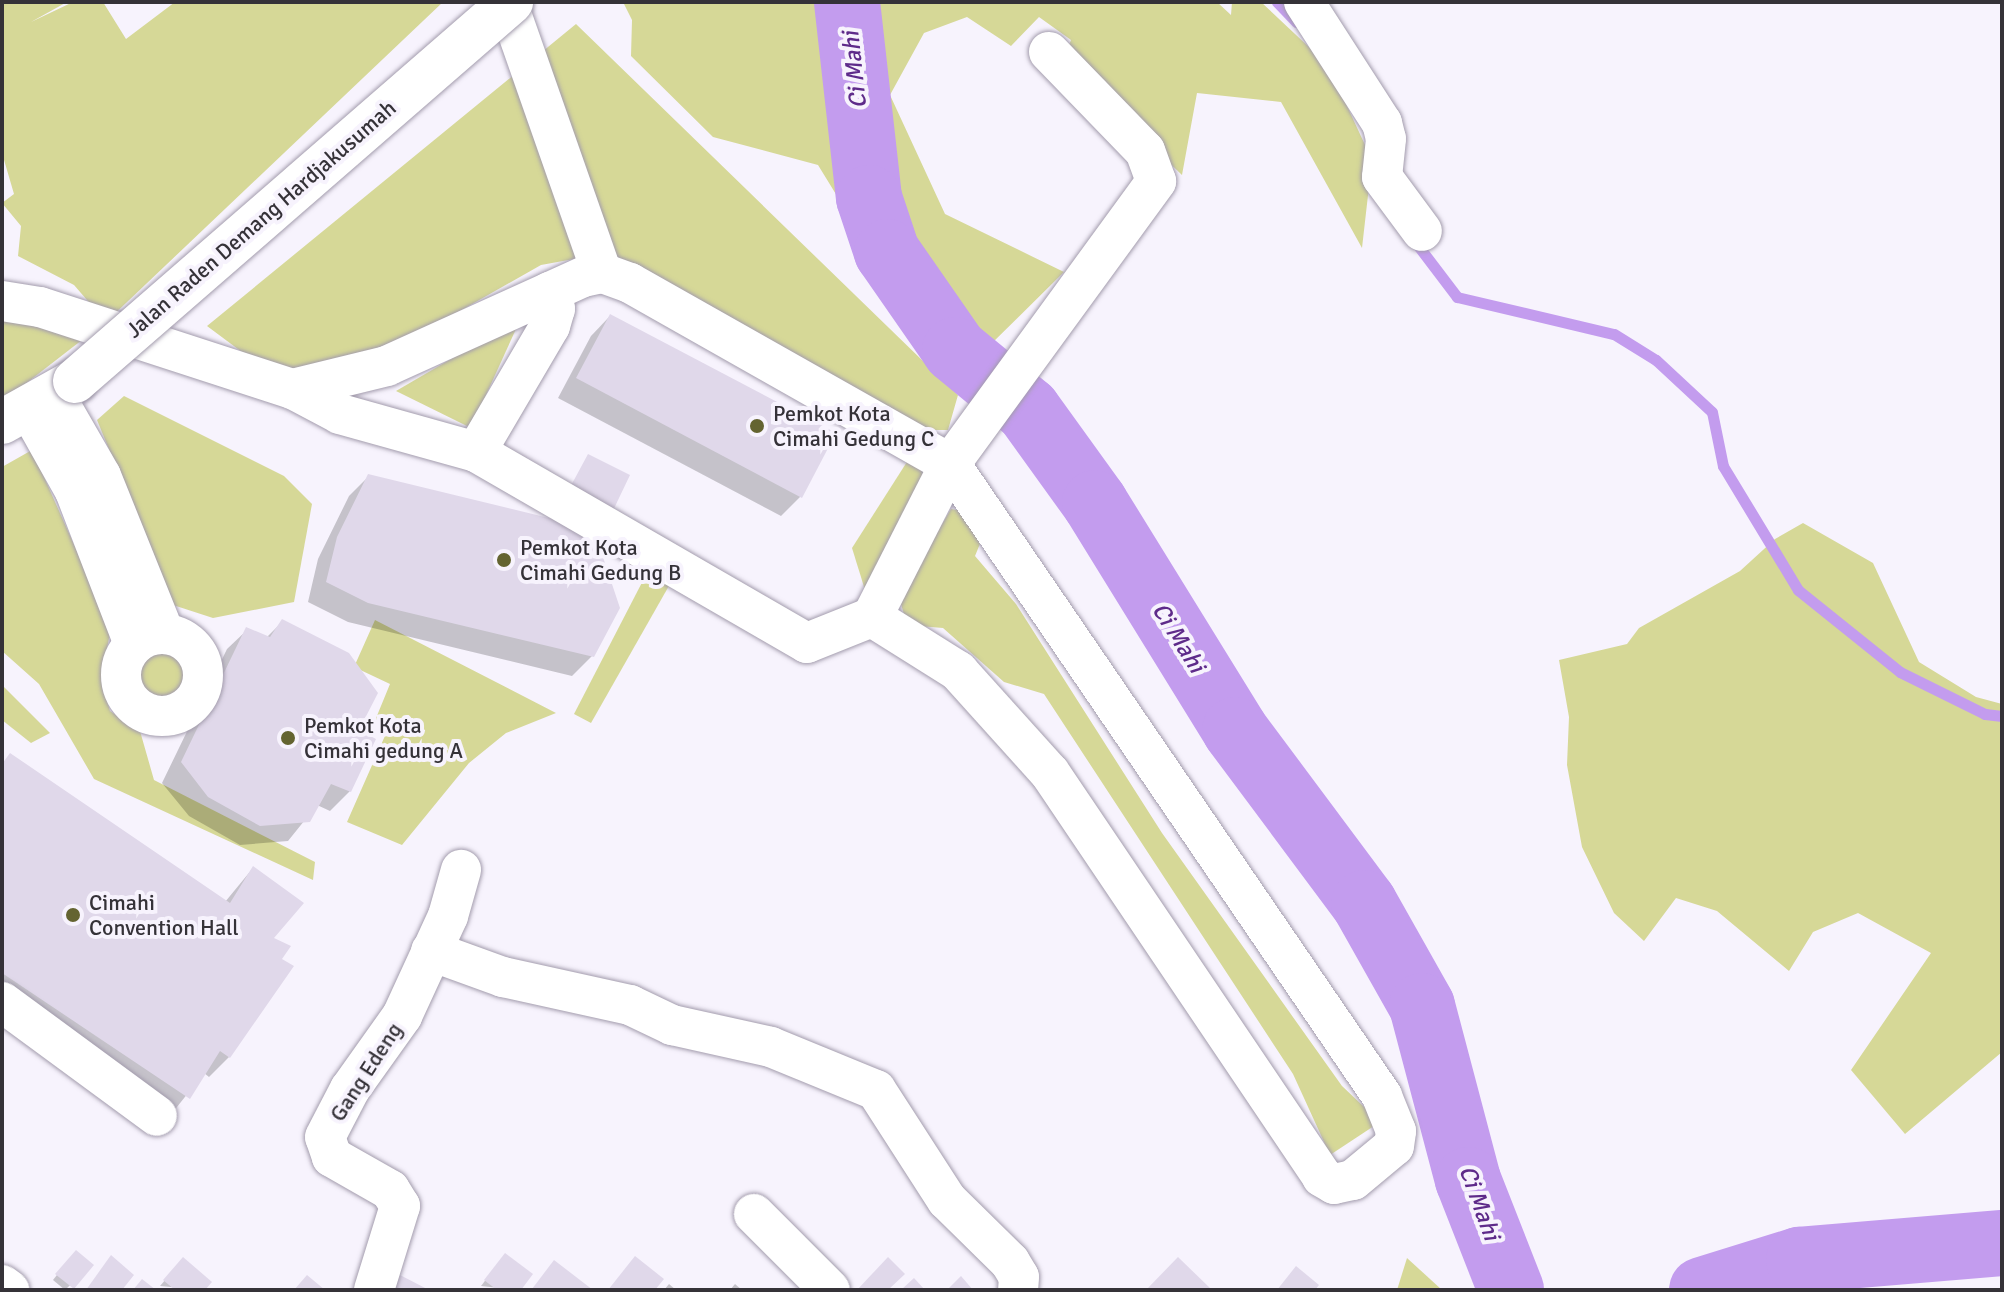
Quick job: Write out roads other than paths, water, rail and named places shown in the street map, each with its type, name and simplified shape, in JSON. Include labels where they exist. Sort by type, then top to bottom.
[{"type":"main road","name":"Jalan Raden Demang Hardjakusumah","points":[[40,402],[509,2]]},
{"type":"street","points":[[509,2],[602,273]]},
{"type":"street","points":[[1304,2],[1382,123],[1386,139],[1382,177],[1422,231]]},
{"type":"street","points":[[2,301],[40,307],[293,389],[340,414],[392,426],[476,452],[807,643],[872,617],[950,464],[988,407],[1156,181],[1145,151],[1049,52]]},
{"type":"street","points":[[293,389],[387,366],[550,292],[602,273],[630,283],[950,464],[1382,1096],[1396,1131],[1394,1146],[1380,1160],[1353,1180],[1334,1184],[1322,1177],[1050,773],[958,671],[872,617]]},
{"type":"street","points":[[476,452],[550,326],[555,309],[550,292]]},
{"type":"street","points":[[387,366],[392,426]]},
{"type":"street","points":[[40,402],[101,476],[149,638]]},
{"type":"street","name":"Gang Edeng","points":[[374,1290],[400,1206],[390,1190],[332,1157],[325,1137],[350,1089],[402,1016],[431,951],[461,870]]},
{"type":"street","points":[[431,951],[503,977],[630,1005],[672,1025],[771,1047],[876,1090],[947,1200],[1010,1262],[1019,1277],[1018,1290]]},
{"type":"street","points":[[2,1002],[157,1116]]},
{"type":"street","points":[[754,1214],[830,1290]]},
{"type":"street","points":[[2,1285],[9,1290]]},
{"type":"waterway","name":"Ci Mahi","points":[[847,2],[869,198],[887,252],[955,350],[1028,410],[1095,503],[1235,730],[1364,903],[1422,1006],[1468,1180],[1511,1290]]},
{"type":"waterway","points":[[1277,2],[1296,22]]},
{"type":"waterway","points":[[1413,239],[1457,297],[1614,334],[1656,360],[1712,412],[1723,466],[1798,590],[1900,672],[1985,714],[2002,716]]},
{"type":"waterway","name":"Ci Mahi","points":[[1702,1290],[1799,1260],[2002,1243]]},
{"type":"place","name":"Pemkot Kota Cimahi Gedung C","points":[[757,426]]},
{"type":"place","name":"Pemkot Kota Cimahi Gedung B","points":[[504,560]]},
{"type":"place","name":"Pemkot Kota Cimahi gedung A","points":[[288,738]]},
{"type":"place","name":"Cimahi Convention Hall","points":[[73,915]]}]
